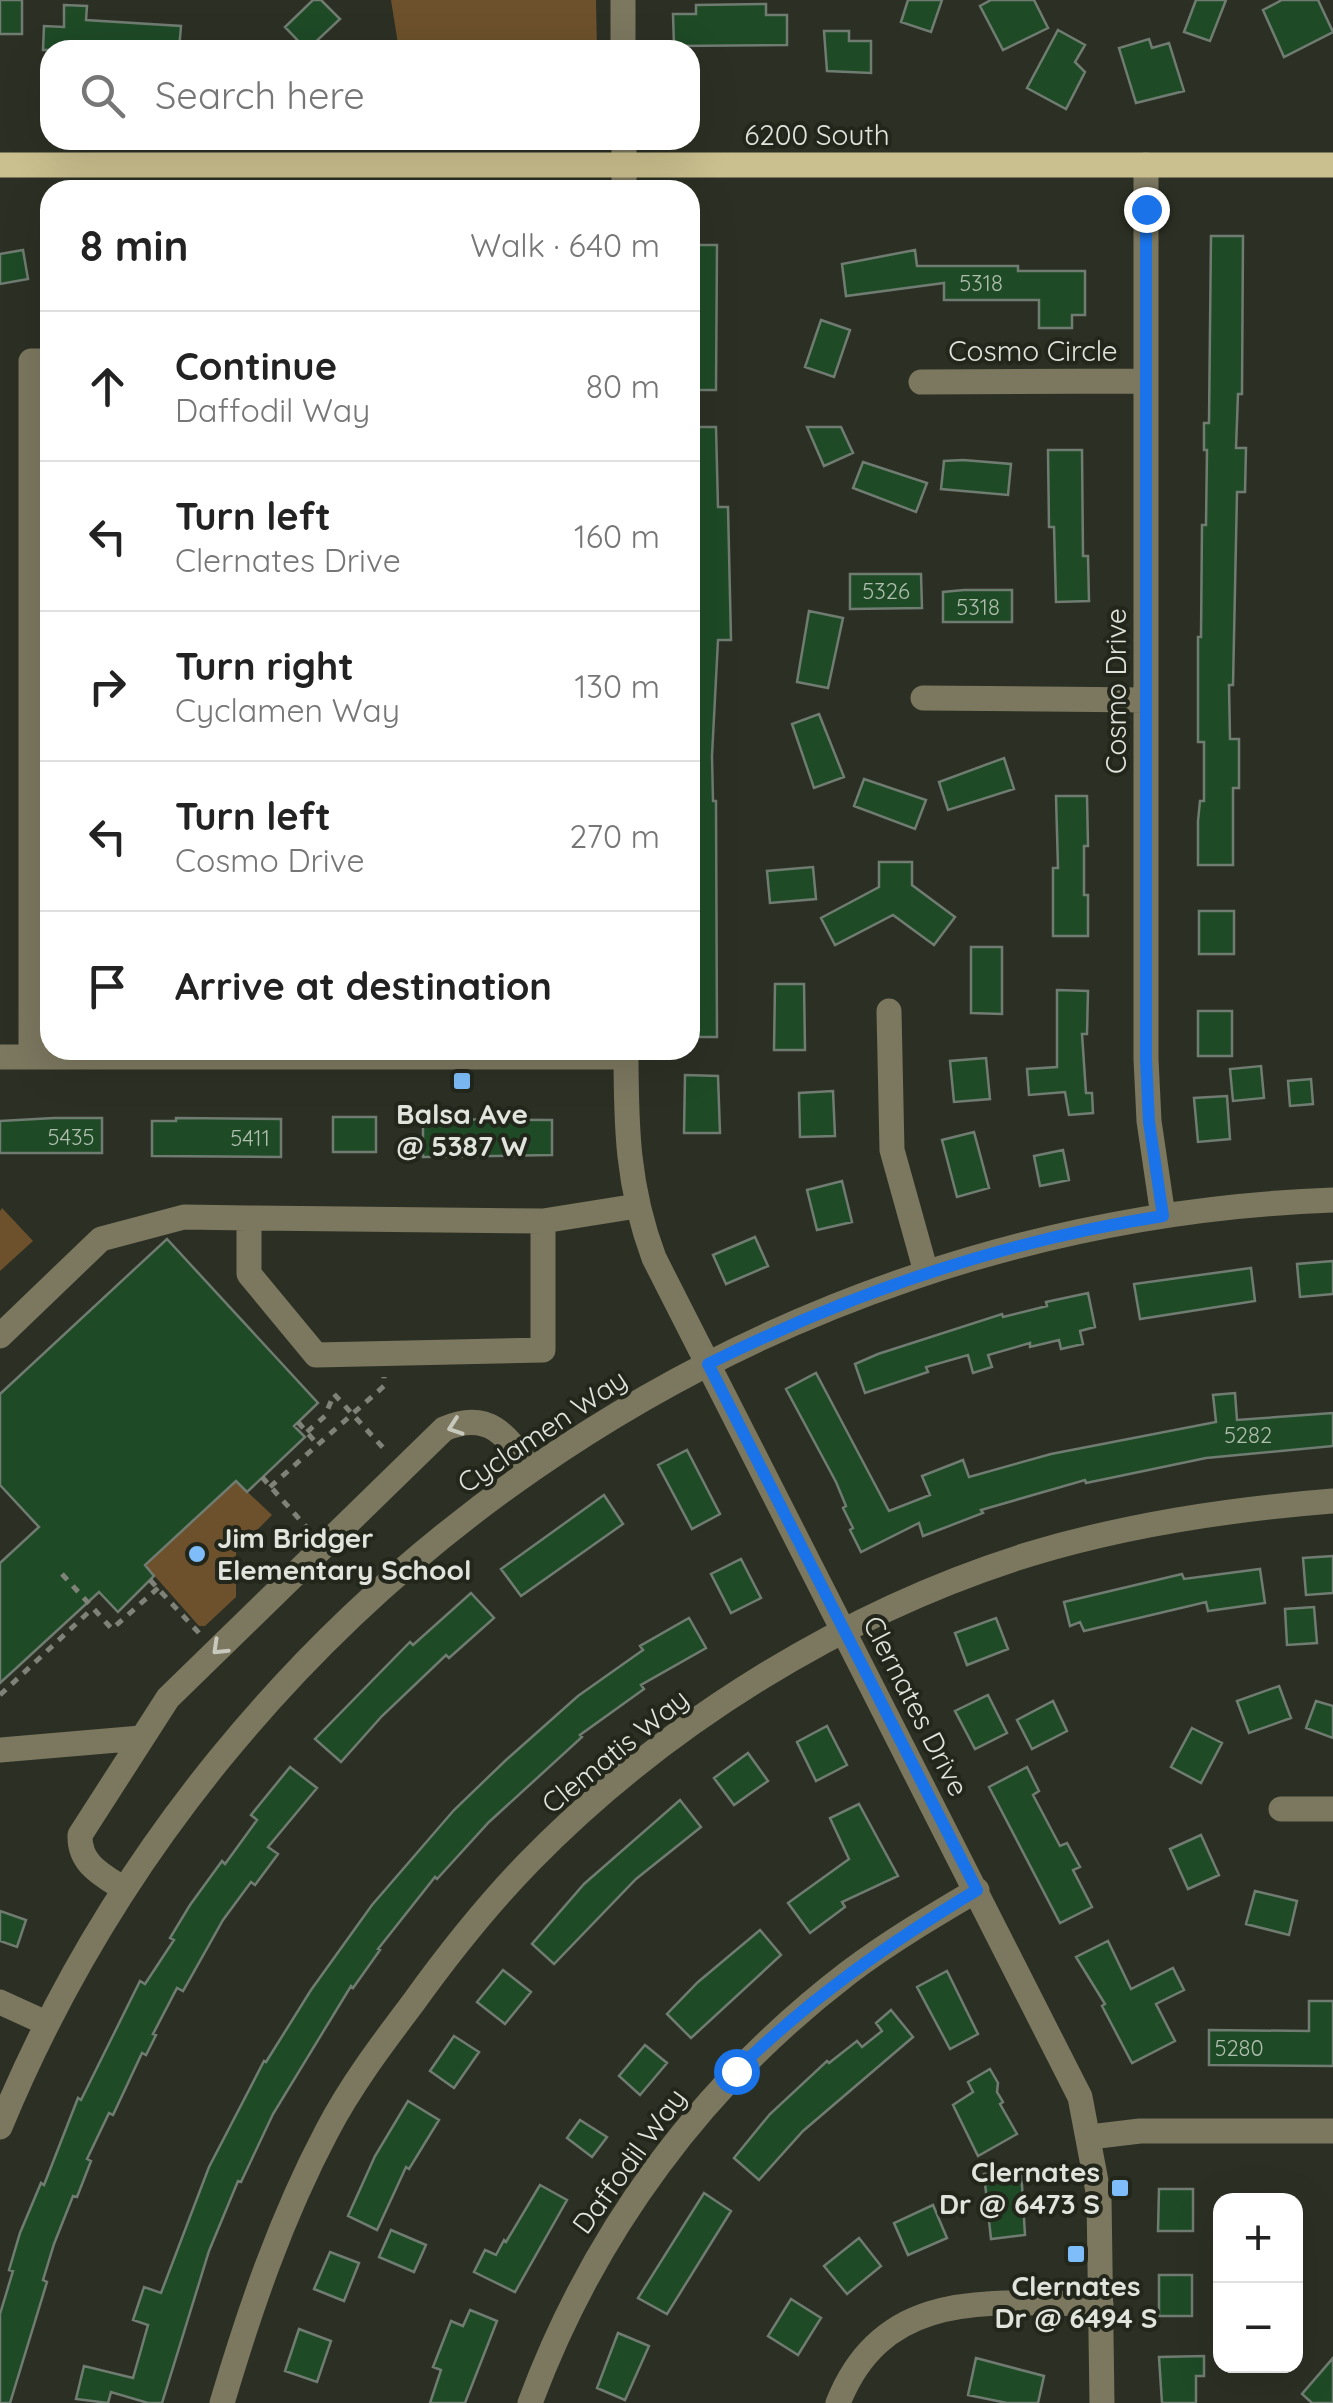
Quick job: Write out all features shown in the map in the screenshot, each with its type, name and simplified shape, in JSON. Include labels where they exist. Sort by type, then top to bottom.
[{"type":"main road","name":"6200 South","points":[[0,165],[1333,165]]},
{"type":"street","points":[[623,0],[623,40]]},
{"type":"street","name":"Cosmo Drive","points":[[1146,166],[1147,1090],[1163,1216]]},
{"type":"street","points":[[31,1057],[40,362]]},
{"type":"street","name":"Cosmo Circle","points":[[921,382],[1146,381]]},
{"type":"street","points":[[923,698],[1146,700]]},
{"type":"street","points":[[889,1011],[892,1150],[926,1272]]},
{"type":"street","points":[[0,1057],[40,1057]]},
{"type":"street","name":"Clernates Drive","points":[[626,1060],[628,1154],[637,1206],[654,1258],[1080,2097],[1098,2198],[1102,2403]]},
{"type":"street","name":"Cyclamen Way","points":[[0,2126],[46,2023],[83,1954],[124,1889],[213,1766],[284,1684],[408,1564],[530,1470],[626,1408],[708,1364],[827,1308],[926,1272],[1042,1238],[1163,1216],[1232,1206],[1333,1200]]},
{"type":"street","points":[[0,1336],[101,1239],[184,1217],[543,1221],[637,1206]]},
{"type":"street","points":[[249,1218],[249,1274],[316,1355],[543,1350],[543,1221]]},
{"type":"street","points":[[124,1889],[87,1863],[80,1850],[80,1835],[168,1698],[444,1429],[473,1422],[492,1426],[530,1470]]},
{"type":"street","name":"Clematis Way","points":[[222,2403],[253,2298],[287,2215],[328,2130],[372,2058],[466,1931],[530,1861],[591,1803],[692,1725],[787,1661],[843,1630],[950,1583],[1031,1554],[1142,1526],[1256,1507],[1333,1501]]},
{"type":"street","points":[[0,1750],[141,1738]]},
{"type":"street","points":[[1281,1810],[1333,1809]]},
{"type":"street","name":"Daffodil Way","points":[[530,2403],[560,2328],[602,2249],[666,2153],[706,2104],[770,2038],[851,1970],[977,1890]]},
{"type":"street","points":[[0,2002],[46,2023]]},
{"type":"street","points":[[1090,2137],[1140,2132],[1333,2131]]},
{"type":"street","points":[[838,2403],[866,2354],[893,2330],[921,2314],[963,2305],[1102,2304]]},
{"type":"path","points":[[270,1487],[384,1386]]},
{"type":"path","points":[[308,1432],[325,1416],[334,1394],[389,1455]]},
{"type":"path","points":[[298,1422],[318,1445]]},
{"type":"path","points":[[262,1478],[310,1532]]},
{"type":"path","points":[[62,1574],[112,1629],[158,1588]]},
{"type":"path","points":[[150,1580],[202,1636]]},
{"type":"path","points":[[0,1696],[94,1608]]},
{"type":"shaded area","points":[[391,0],[596,0],[597,40],[397,40]]},
{"type":"shaded area","points":[[2,1208],[33,1241],[0,1271],[0,1211]]},
{"type":"shaded area","points":[[236,1481],[272,1515],[236,1551],[236,1597],[205,1626],[199,1626],[145,1565]]},
{"type":"building","points":[[0,0],[22,0],[22,34],[0,34]]},
{"type":"building","points":[[313,0],[321,0],[340,19],[318,40],[297,40],[285,27]]},
{"type":"building","points":[[908,0],[942,0],[931,32],[901,22]]},
{"type":"building","points":[[991,0],[1034,0],[1048,28],[1003,50],[980,6]]},
{"type":"building","points":[[1196,0],[1226,0],[1210,41],[1184,32]]},
{"type":"building","points":[[1282,0],[1318,0],[1333,32],[1284,57],[1263,10]]},
{"type":"building","points":[[766,4],[766,15],[787,15],[787,45],[700,46],[700,40],[674,40],[673,14],[696,14],[696,5]]},
{"type":"building","points":[[64,5],[87,6],[86,20],[181,26],[180,40],[43,40],[44,26],[64,27]]},
{"type":"building","points":[[1058,30],[1085,45],[1075,62],[1085,72],[1066,109],[1027,88]]},
{"type":"building","points":[[824,31],[849,31],[849,41],[871,41],[871,73],[827,71]]},
{"type":"building","points":[[1149,39],[1152,48],[1169,43],[1184,91],[1136,103],[1119,48]]},
{"type":"building","points":[[1211,236],[1243,236],[1242,394],[1238,394],[1236,448],[1246,448],[1245,492],[1237,492],[1233,685],[1229,685],[1230,739],[1239,739],[1239,788],[1233,788],[1233,865],[1198,865],[1204,742],[1198,742],[1198,637],[1202,525],[1206,525],[1204,423],[1209,423]]},
{"type":"building","points":[[700,245],[717,245],[716,390],[700,390]]},
{"type":"building","points":[[23,250],[28,279],[0,284],[0,254]]},
{"type":"building","points":[[915,250],[917,266],[1018,266],[1018,271],[1085,271],[1085,315],[1072,315],[1072,328],[1039,328],[1039,300],[944,300],[944,283],[846,296],[842,264]]},
{"type":"building","points":[[821,320],[850,330],[834,377],[805,367]]},
{"type":"building","points":[[700,427],[716,427],[718,507],[728,507],[731,640],[718,640],[712,756],[716,801],[717,1037],[700,1037]]},
{"type":"building","points":[[807,427],[841,427],[853,453],[824,466]]},
{"type":"building","points":[[1048,450],[1082,450],[1083,556],[1088,556],[1089,601],[1056,602],[1054,527],[1049,527]]},
{"type":"building","points":[[944,461],[1011,464],[1008,495],[941,489]]},
{"type":"building","points":[[863,462],[927,483],[916,512],[853,488]]},
{"type":"building","points":[[850,574],[921,574],[922,608],[850,609]]},
{"type":"building","points":[[1012,590],[1012,622],[943,622],[943,592]]},
{"type":"building","points":[[809,611],[843,618],[828,688],[797,682]]},
{"type":"building","points":[[819,714],[844,777],[814,788],[792,724]]},
{"type":"building","points":[[1004,758],[1014,789],[948,810],[939,782]]},
{"type":"building","points":[[864,779],[926,800],[915,829],[854,806]]},
{"type":"building","points":[[1056,796],[1087,796],[1084,895],[1088,895],[1088,936],[1053,936],[1053,868],[1058,868]]},
{"type":"building","points":[[879,862],[912,862],[912,885],[955,917],[934,945],[893,915],[835,945],[821,918],[879,887]]},
{"type":"building","points":[[813,867],[816,899],[770,903],[767,871]]},
{"type":"building","points":[[1199,911],[1234,911],[1234,954],[1199,954]]},
{"type":"building","points":[[971,947],[1002,947],[1002,1014],[971,1013]]},
{"type":"building","points":[[775,984],[804,984],[805,1050],[774,1050]]},
{"type":"building","points":[[1057,990],[1088,991],[1087,1034],[1082,1034],[1086,1093],[1092,1093],[1093,1113],[1069,1115],[1065,1092],[1029,1095],[1027,1069],[1057,1067]]},
{"type":"building","points":[[1198,1011],[1232,1011],[1232,1056],[1198,1056]]},
{"type":"building","points":[[986,1058],[990,1099],[954,1102],[950,1061]]},
{"type":"building","points":[[1261,1066],[1264,1098],[1233,1101],[1230,1069]]},
{"type":"building","points":[[685,1075],[718,1076],[720,1133],[684,1133]]},
{"type":"building","points":[[1311,1079],[1313,1104],[1290,1106],[1288,1081]]},
{"type":"building","points":[[833,1091],[835,1136],[800,1137],[799,1093]]},
{"type":"building","points":[[1227,1096],[1230,1139],[1198,1142],[1194,1098]]},
{"type":"building","points":[[333,1117],[376,1117],[376,1152],[333,1152]]},
{"type":"building","points":[[102,1118],[102,1153],[0,1153],[0,1121]]},
{"type":"building","points":[[281,1119],[281,1157],[152,1156],[152,1121]]},
{"type":"building","points":[[423,1119],[552,1120],[552,1155],[423,1157]]},
{"type":"building","points":[[974,1132],[989,1188],[957,1197],[942,1140]]},
{"type":"building","points":[[1063,1150],[1069,1180],[1040,1186],[1034,1156]]},
{"type":"building","points":[[842,1181],[852,1222],[817,1230],[807,1190]]},
{"type":"building","points":[[755,1237],[768,1266],[726,1284],[713,1255]]},
{"type":"building","points":[[167,1239],[318,1403],[294,1426],[305,1437],[247,1492],[236,1481],[145,1565],[154,1576],[118,1612],[99,1592],[0,1683],[0,1563],[39,1527],[0,1485],[0,1394]]},
{"type":"building","points":[[1333,1261],[1333,1294],[1300,1297],[1297,1264]]},
{"type":"building","points":[[1251,1268],[1255,1301],[1140,1319],[1134,1284]]},
{"type":"building","points":[[1088,1293],[1095,1327],[1080,1331],[1083,1344],[1061,1349],[1059,1340],[1030,1347],[1030,1343],[988,1355],[992,1367],[973,1373],[968,1355],[926,1367],[928,1372],[865,1393],[855,1364],[1002,1314],[1003,1317]]},
{"type":"building","points":[[816,1373],[889,1511],[930,1495],[922,1476],[963,1460],[969,1477],[1051,1454],[1216,1422],[1213,1395],[1235,1393],[1237,1420],[1333,1413],[1333,1446],[1206,1458],[1086,1483],[1085,1480],[981,1510],[983,1513],[923,1536],[919,1523],[861,1552],[836,1482],[786,1389]]},
{"type":"building","points":[[687,1450],[720,1514],[692,1529],[658,1465]]},
{"type":"building","points":[[604,1495],[623,1524],[521,1596],[501,1569]]},
{"type":"building","points":[[1333,1556],[1333,1593],[1306,1595],[1303,1558]]},
{"type":"building","points":[[741,1559],[761,1598],[731,1613],[711,1574]]},
{"type":"building","points":[[1260,1569],[1265,1603],[1208,1611],[1206,1602],[1084,1631],[1080,1622],[1070,1626],[1064,1602],[1182,1574],[1184,1579]]},
{"type":"building","points":[[471,1593],[494,1618],[449,1658],[446,1655],[341,1762],[315,1739],[410,1642],[413,1645]]},
{"type":"building","points":[[1314,1607],[1317,1643],[1287,1645],[1285,1609]]},
{"type":"building","points":[[689,1618],[706,1648],[641,1685],[644,1689],[580,1735],[435,1877],[351,1986],[273,2114],[241,2182],[238,2181],[209,2251],[162,2403],[111,2392],[108,2403],[76,2399],[84,2366],[133,2378],[148,2325],[133,2320],[144,2287],[161,2293],[209,2167],[264,2061],[372,1905],[454,1810],[506,1760],[578,1696],[643,1650],[640,1646]]},
{"type":"building","points":[[996,1618],[1008,1649],[967,1665],[955,1633]]},
{"type":"building","points":[[1279,1686],[1291,1718],[1249,1733],[1237,1701]]},
{"type":"building","points":[[988,1695],[1007,1733],[975,1749],[955,1711]]},
{"type":"building","points":[[1053,1701],[1067,1731],[1032,1749],[1017,1720]]},
{"type":"building","points":[[1316,1701],[1333,1706],[1333,1738],[1306,1728]]},
{"type":"building","points":[[827,1726],[847,1765],[816,1781],[797,1742]]},
{"type":"building","points":[[1192,1728],[1222,1743],[1201,1783],[1171,1767]]},
{"type":"building","points":[[748,1753],[768,1781],[734,1805],[714,1778]]},
{"type":"building","points":[[290,1767],[317,1788],[268,1847],[278,1854],[223,1920],[183,1991],[177,1988],[146,2055],[142,2053],[113,2115],[109,2113],[87,2159],[91,2161],[77,2197],[73,2196],[54,2244],[43,2280],[47,2282],[10,2403],[0,2403],[0,2314],[13,2271],[9,2270],[20,2233],[41,2183],[44,2185],[78,2098],[81,2100],[140,1981],[145,1984],[174,1940],[170,1938],[190,1905],[257,1820],[251,1815]]},
{"type":"building","points":[[1027,1767],[1039,1791],[1033,1795],[1060,1846],[1067,1843],[1080,1867],[1073,1870],[1092,1907],[1060,1923],[989,1787]]},
{"type":"building","points":[[680,1800],[701,1827],[636,1879],[554,1964],[532,1944],[584,1884]]},
{"type":"building","points":[[859,1804],[898,1876],[842,1902],[845,1907],[810,1933],[788,1903],[849,1859],[830,1818]]},
{"type":"building","points":[[1201,1835],[1219,1875],[1188,1889],[1170,1849]]},
{"type":"building","points":[[1255,1891],[1297,1901],[1289,1935],[1246,1924]]},
{"type":"building","points":[[0,1911],[26,1920],[17,1947],[0,1941]]},
{"type":"building","points":[[760,1930],[781,1955],[691,2038],[667,2014]]},
{"type":"building","points":[[1108,1941],[1131,1989],[1173,1968],[1184,1990],[1156,2004],[1175,2041],[1132,2063],[1102,2006],[1105,2004],[1076,1957]]},
{"type":"building","points":[[503,1970],[531,1992],[505,2024],[477,2002]]},
{"type":"building","points":[[947,1971],[978,2034],[950,2049],[917,1987]]},
{"type":"building","points":[[1309,2001],[1333,2001],[1333,2066],[1209,2065],[1209,2030],[1309,2031]]},
{"type":"building","points":[[891,2010],[913,2037],[803,2131],[759,2180],[734,2158],[770,2114],[827,2061],[857,2041],[862,2047],[882,2031],[876,2023]]},
{"type":"building","points":[[454,2036],[479,2052],[454,2088],[430,2071]]},
{"type":"building","points":[[645,2045],[667,2063],[640,2095],[619,2076]]},
{"type":"building","points":[[990,2069],[998,2083],[997,2092],[1003,2102],[1000,2104],[1017,2134],[978,2156],[953,2105],[973,2092],[968,2082]]},
{"type":"building","points":[[408,2101],[439,2120],[409,2169],[406,2167],[377,2230],[348,2216],[375,2156]]},
{"type":"building","points":[[580,2120],[607,2137],[592,2157],[567,2138]]},
{"type":"building","points":[[1021,2169],[1025,2235],[991,2239],[984,2174]]},
{"type":"building","points":[[540,2185],[567,2200],[515,2292],[474,2272],[485,2250],[496,2255],[506,2242]]},
{"type":"building","points":[[1159,2189],[1193,2189],[1193,2231],[1158,2231]]},
{"type":"building","points":[[704,2193],[731,2211],[667,2314],[638,2298]]},
{"type":"building","points":[[933,2205],[947,2238],[908,2255],[894,2223]]},
{"type":"building","points":[[391,2230],[426,2245],[414,2272],[379,2257]]},
{"type":"building","points":[[859,2238],[881,2266],[847,2294],[824,2266]]},
{"type":"building","points":[[330,2252],[359,2263],[344,2301],[314,2289]]},
{"type":"building","points":[[1159,2275],[1192,2275],[1192,2316],[1159,2316]]},
{"type":"building","points":[[791,2299],[821,2318],[798,2355],[768,2336]]},
{"type":"building","points":[[470,2310],[497,2321],[465,2403],[430,2403],[441,2370],[433,2367],[451,2321],[463,2326]]},
{"type":"building","points":[[299,2329],[331,2341],[317,2382],[285,2371]]},
{"type":"building","points":[[618,2333],[649,2346],[625,2400],[597,2388]]},
{"type":"building","points":[[1204,2356],[1204,2376],[1196,2376],[1196,2403],[1162,2403],[1159,2357]]},
{"type":"building","points":[[976,2358],[1044,2376],[1038,2403],[1007,2403],[968,2395]]},
{"type":"building","points":[[1333,2358],[1333,2403],[1312,2403],[1302,2394]]},
{"type":"place","name":"Balsa Ave @ 5387 W","points":[[462,1081]]},
{"type":"place","name":"Jim Bridger Elementary School","points":[[197,1554]]},
{"type":"place","name":"Clernates Dr @ 6473 S","points":[[1120,2188]]},
{"type":"place","name":"Clernates Dr @ 6494 S","points":[[1076,2254]]},
{"type":"route","points":[[736,2071],[851,1970],[977,1890],[708,1364],[827,1308],[926,1272],[1042,1238],[1163,1216],[1149,1122],[1146,1059],[1146,209]]}]
